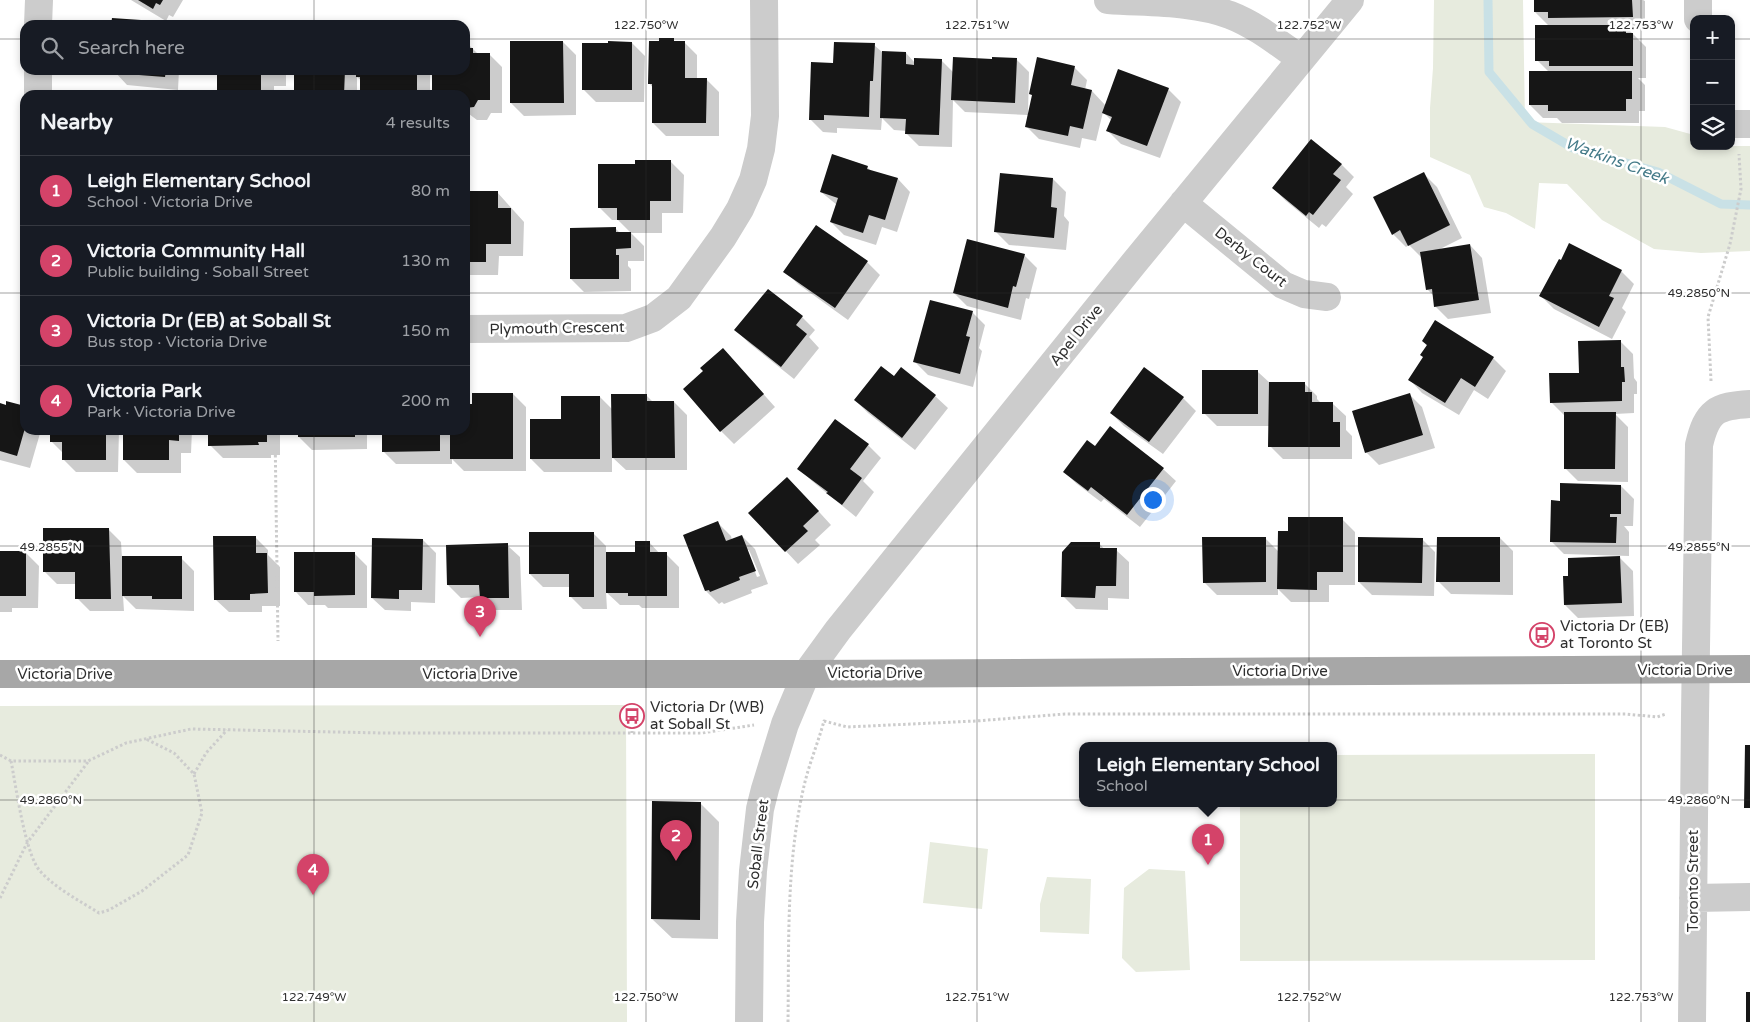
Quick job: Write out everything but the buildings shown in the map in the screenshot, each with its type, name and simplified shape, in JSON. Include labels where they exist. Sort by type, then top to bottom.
[{"type":"main road","name":"Victoria Drive","points":[[0,674],[806,674],[1750,669]]},
{"type":"street","points":[[38,0],[38,20]]},
{"type":"street","name":"Plymouth Crescent","points":[[470,329],[626,328],[654,318],[679,298],[723,237],[740,209],[753,180],[761,149],[765,116],[764,0]]},
{"type":"street","points":[[1108,0],[1202,6],[1230,15],[1258,29],[1301,59]]},
{"type":"street","name":"Apel Drive","points":[[806,674],[838,630],[1183,203],[1350,0]]},
{"type":"street","points":[[1698,0],[1698,15]]},
{"type":"street","points":[[38,75],[38,90]]},
{"type":"street","name":"Derby Court","points":[[1183,203],[1283,285],[1304,294],[1327,297]]},
{"type":"street","points":[[1713,414],[1726,406],[1750,404]]},
{"type":"street","name":"Toronto Street","points":[[1692,1022],[1695,670],[1700,445],[1706,424],[1713,414]]},
{"type":"street","name":"Soball Street","points":[[749,1022],[750,922],[753,871],[760,809],[785,724],[806,674]]},
{"type":"street","points":[[1693,898],[1750,897]]},
{"type":"path","points":[[1713,414],[1708,317],[1730,244],[1741,189],[1740,124]]},
{"type":"path","points":[[275,435],[278,641]]},
{"type":"path","points":[[788,1022],[790,896],[796,831],[804,786],[824,721],[848,727],[976,721],[1065,714],[1626,714],[1657,717],[1663,714]]},
{"type":"path","points":[[632,716],[632,733]]},
{"type":"path","points":[[0,756],[11,761],[88,761],[126,743],[192,729],[382,733],[702,733],[740,726]]},
{"type":"path","points":[[194,774],[206,753],[227,730]]},
{"type":"path","points":[[11,761],[27,843],[39,870],[66,892],[99,913],[109,910],[142,890],[188,854],[202,814],[194,774],[174,753],[146,739]]},
{"type":"path","points":[[0,898],[27,843],[88,761]]},
{"type":"shaded area","points":[[1434,0],[1523,0],[1525,122],[1665,127],[1690,134],[1690,150],[1735,150],[1735,146],[1750,146],[1750,251],[1701,253],[1654,249],[1602,220],[1567,184],[1539,183],[1535,229],[1506,213],[1484,207],[1470,175],[1430,157],[1430,108],[1433,68]]},
{"type":"shaded area","points":[[626,705],[627,1022],[0,1022],[0,706]]},
{"type":"shaded area","points":[[1595,754],[1595,960],[1240,961],[1240,807],[1337,807],[1337,755]]},
{"type":"shaded area","points":[[930,842],[988,849],[982,909],[923,903]]},
{"type":"shaded area","points":[[1149,869],[1185,871],[1190,970],[1136,972],[1122,958],[1124,888]]},
{"type":"shaded area","points":[[1047,877],[1091,879],[1089,934],[1040,932],[1040,904]]},
{"type":"waterway","name":"Watkins Creek","points":[[1488,0],[1489,72],[1532,124],[1573,148],[1658,172],[1721,204],[1750,205]]},
{"type":"place","name":"Victoria Dr (EB) at Toronto St","points":[[1542,635]]},
{"type":"place","name":"Victoria Dr (EB) at Soball St","points":[[480,637]]},
{"type":"place","name":"Victoria Dr (WB) at Soball St","points":[[632,716]]},
{"type":"place","name":"Victoria Community Hall","points":[[676,861]]},
{"type":"place","name":"Leigh Elementary School","points":[[1208,865]]},
{"type":"place","name":"Victoria Park","points":[[313,895]]}]
